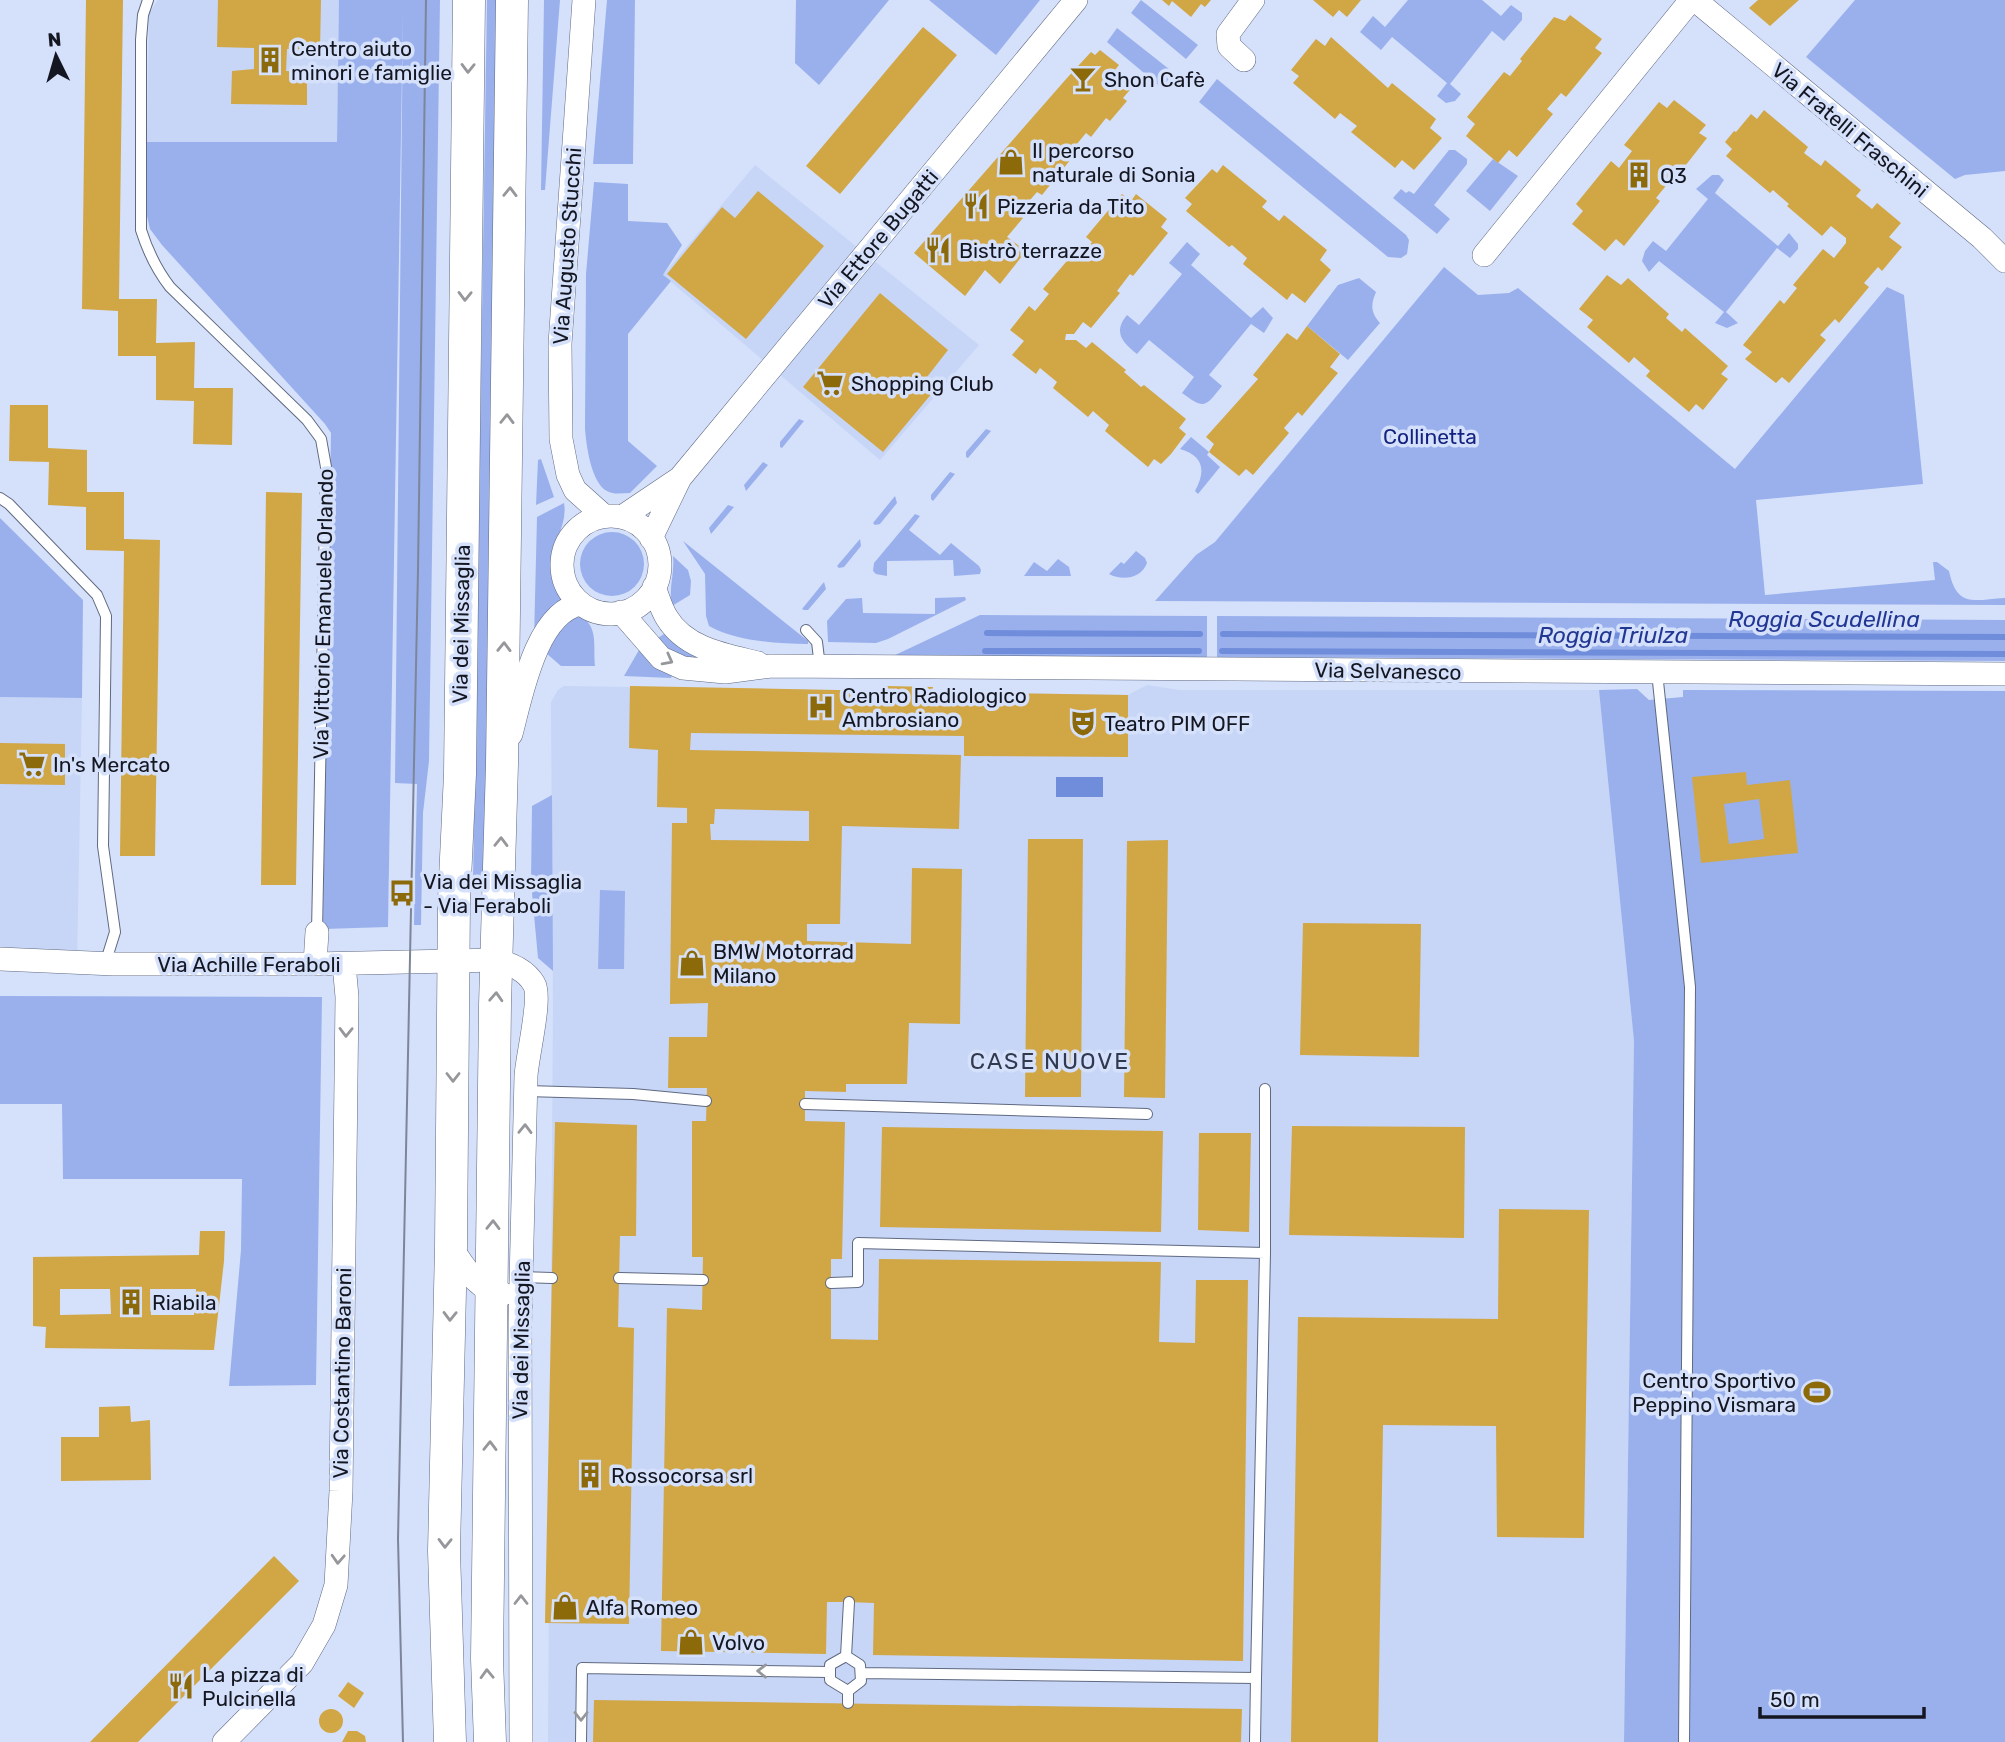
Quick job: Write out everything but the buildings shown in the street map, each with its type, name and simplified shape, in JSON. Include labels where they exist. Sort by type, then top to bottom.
[{"type":"main road","name":"Via dei Missaglia","points":[[450,1742],[444,1551],[451,1247],[454,900],[460,774],[469,0]]},
{"type":"main road","name":"Via dei Missaglia","points":[[490,1742],[487,1658],[511,1288],[495,1004],[502,764],[512,0]]},
{"type":"street","name":"Via Augusto Stucchi","points":[[581,604],[569,590],[562,573],[562,555],[573,533],[575,490],[568,475],[561,439],[560,344],[584,0]]},
{"type":"street","name":"Via Ettore Bugatti","points":[[651,538],[680,478],[1076,0]]},
{"type":"street","points":[[1244,60],[1229,46],[1228,34],[1253,0]]},
{"type":"street","points":[[1484,255],[1693,0]]},
{"type":"street","name":"Via Fratelli Fraschini","points":[[1693,0],[1982,238],[2005,261]]},
{"type":"street","name":"Via Ettore Bugatti","points":[[613,517],[680,478]]},
{"type":"street","points":[[502,764],[536,651],[561,613],[569,606],[581,604],[598,612],[621,612],[638,605],[654,587],[658,576],[659,561],[651,538],[639,525],[613,517],[575,490]]},
{"type":"street","points":[[573,533],[587,522],[613,517]]},
{"type":"street","name":"Via Selvanesco","points":[[654,587],[666,617],[684,638],[711,651],[771,666]]},
{"type":"street","name":"Via Selvanesco","points":[[621,612],[661,659],[683,668],[725,672],[771,666],[2005,674]]},
{"type":"street","name":"Via Vittorio Emanuele Orlando","points":[[315,964],[317,932]]},
{"type":"street","name":"Via Achille Feraboli","points":[[0,959],[105,964],[344,964],[498,960]]},
{"type":"street","name":"Via dei Missaglia","points":[[498,960],[521,969],[534,984],[537,992],[527,1054],[511,1288],[521,1742]]},
{"type":"street","name":"Via Costantino Baroni","points":[[224,1742],[302,1663],[324,1625],[336,1585],[341,1491],[347,997],[344,964]]},
{"type":"street","name":"Via dei Missaglia","points":[[451,1247],[473,1278],[511,1288]]},
{"type":"lane","name":"Via Vittorio Emanuele Orlando","points":[[148,0],[143,15],[141,40],[141,230],[148,251],[157,270],[170,287],[307,420],[321,439],[326,467],[317,932]]},
{"type":"lane","points":[[0,499],[9,503],[97,595],[106,615],[103,846],[114,932],[105,964]]},
{"type":"lane","points":[[806,630],[814,636],[818,644],[820,667]]},
{"type":"lane","points":[[1657,672],[1690,987],[1684,1742]]},
{"type":"lane","points":[[1255,1742],[1265,1253],[1265,1089]]},
{"type":"lane","points":[[526,1091],[633,1094],[706,1101]]},
{"type":"lane","points":[[805,1104],[1147,1114]]},
{"type":"lane","points":[[831,1283],[858,1282],[858,1243],[1265,1253]]},
{"type":"lane","points":[[511,1288],[552,1278]]},
{"type":"lane","points":[[619,1278],[703,1280]]},
{"type":"lane","points":[[846,1656],[849,1602]]},
{"type":"lane","points":[[846,1656],[860,1665],[861,1681],[848,1697],[830,1680],[830,1665],[846,1656]]},
{"type":"lane","points":[[581,1742],[582,1668],[830,1672]]},
{"type":"lane","points":[[860,1673],[1256,1678]]},
{"type":"shaded area","points":[[158,0],[339,0],[337,142],[147,142],[149,17]]},
{"type":"shaded area","points":[[755,165],[979,345],[880,460],[663,275]]},
{"type":"shaded area","points":[[1147,685],[1179,690],[1599,690],[1634,1041],[1624,1742],[548,1742],[553,1007],[551,702],[558,690],[564,686],[885,691],[886,686],[934,692],[1128,695]]},
{"type":"shaded area","points":[[0,697],[82,698],[77,963],[0,959]]},
{"type":"shaded area","points":[[1056,777],[1103,777],[1103,797],[1056,797]]},
{"type":"green space","points":[[339,0],[440,0],[429,761],[423,813],[421,925],[414,925],[417,784],[395,783],[403,11],[388,927],[323,929],[331,433],[150,229],[147,216],[147,142],[337,142]]},
{"type":"green space","points":[[487,0],[501,0],[488,883],[473,883]]},
{"type":"green space","points":[[544,0],[560,0],[545,190],[541,190]]},
{"type":"green space","points":[[607,0],[635,0],[633,164],[593,164]]},
{"type":"green space","points":[[796,0],[889,0],[819,85],[795,63]]},
{"type":"green space","points":[[929,0],[1040,0],[996,55]]},
{"type":"green space","points":[[1141,0],[1198,45],[1186,59],[1131,13]]},
{"type":"green space","points":[[1408,0],[1482,0],[1501,16],[1511,5],[1522,13],[1522,20],[1504,41],[1492,31],[1450,84],[1461,94],[1455,101],[1446,103],[1437,96],[1447,83],[1392,37],[1381,50],[1360,32],[1373,16],[1385,27]]},
{"type":"green space","points":[[1855,0],[2005,0],[2005,171],[1965,175],[1955,179],[1806,57]]},
{"type":"green space","points":[[1117,28],[1174,73],[1162,88],[1107,42]]},
{"type":"green space","points":[[1217,79],[1406,235],[1409,240],[1407,254],[1401,258],[1388,257],[1199,102]]},
{"type":"green space","points":[[1449,150],[1455,150],[1467,159],[1467,164],[1434,205],[1450,219],[1437,234],[1393,198],[1401,189],[1414,194]]},
{"type":"green space","points":[[1493,159],[1518,176],[1490,211],[1466,191]]},
{"type":"green space","points":[[1712,175],[1719,175],[1724,180],[1715,193],[1778,246],[1789,233],[1798,244],[1798,249],[1790,258],[1777,248],[1726,312],[1738,323],[1727,328],[1715,323],[1724,312],[1659,261],[1649,272],[1642,261],[1645,251],[1653,241],[1666,251],[1708,199],[1696,189]]},
{"type":"green space","points":[[594,182],[628,184],[628,221],[667,223],[682,245],[663,275],[671,281],[628,334],[628,441],[657,466],[630,493],[612,493],[597,480],[590,462],[585,428],[586,274]]},
{"type":"green space","points":[[1187,242],[1200,254],[1191,265],[1251,318],[1263,307],[1273,318],[1264,333],[1251,324],[1209,375],[1222,386],[1204,404],[1182,393],[1194,377],[1149,340],[1137,354],[1127,345],[1120,332],[1127,315],[1139,325],[1182,274],[1169,263]]},
{"type":"green space","name":"Collinetta","points":[[1444,267],[1478,295],[1509,293],[1518,288],[1735,469],[1887,287],[1904,295],[1923,484],[1756,500],[1765,595],[1935,580],[1933,562],[1937,562],[1949,571],[1952,583],[1962,596],[1975,600],[2005,598],[2005,605],[1155,601],[1196,555],[1215,542]]},
{"type":"green space","points":[[1359,278],[1376,292],[1372,308],[1380,323],[1348,360],[1307,326],[1338,285]]},
{"type":"green space","points":[[799,419],[804,421],[782,448],[780,447],[780,442]]},
{"type":"green space","points":[[986,429],[991,431],[968,458],[966,457],[966,452]]},
{"type":"green space","points":[[1191,437],[1209,452],[1207,455],[1220,467],[1198,494],[1195,491],[1201,477],[1201,465],[1194,456],[1180,449]]},
{"type":"green space","points":[[541,459],[554,497],[536,505],[538,460]]},
{"type":"green space","points":[[763,462],[768,465],[746,491],[744,485]]},
{"type":"green space","points":[[950,472],[955,474],[933,501],[931,495]]},
{"type":"green space","points":[[895,496],[897,503],[880,524],[875,525],[873,523]]},
{"type":"green space","points":[[564,503],[564,519],[554,547],[552,563],[562,600],[534,639],[537,517]]},
{"type":"green space","points":[[728,505],[734,507],[711,534],[709,528]]},
{"type":"green space","points":[[915,514],[920,516],[909,530],[940,555],[951,543],[979,566],[980,574],[954,576],[953,560],[887,561],[887,576],[876,574],[873,571],[874,563]]},
{"type":"green space","points":[[0,518],[83,600],[82,698],[0,697]]},
{"type":"green space","points":[[612,532],[630,538],[638,546],[644,564],[638,582],[630,590],[612,596],[594,590],[586,582],[580,564],[586,546],[594,538]]},
{"type":"green space","points":[[860,539],[861,546],[844,567],[839,568],[837,566]]},
{"type":"green space","points":[[683,541],[808,641],[808,644],[745,638],[709,626],[706,616],[705,574]]},
{"type":"green space","points":[[1136,551],[1147,563],[1140,572],[1125,578],[1109,574],[1121,562],[1124,564]]},
{"type":"green space","points":[[673,556],[688,570],[691,581],[690,595],[672,606],[671,593]]},
{"type":"green space","points":[[1058,559],[1069,567],[1071,576],[1024,576],[1034,562],[1047,571]]},
{"type":"green space","points":[[824,582],[826,589],[808,610],[802,609]]},
{"type":"green space","points":[[965,597],[966,600],[876,643],[828,642],[827,621],[846,599],[862,598],[863,613],[935,614],[935,598]]},
{"type":"green space","points":[[579,615],[592,630],[595,666],[561,666],[546,653],[563,623]]},
{"type":"green space","points":[[980,615],[1207,616],[1207,657],[891,657]]},
{"type":"green space","points":[[1217,616],[2005,620],[2005,661],[1217,657]]},
{"type":"green space","points":[[669,631],[723,664],[671,654],[656,639]]},
{"type":"green space","points":[[639,650],[673,674],[671,678],[624,676]]},
{"type":"green space","name":"Centro Sportivo Peppino Vismara","points":[[1637,689],[1649,700],[1683,697],[1683,690],[2005,691],[2005,1742],[1624,1742],[1634,1041],[1599,690]]},
{"type":"green space","points":[[552,795],[553,971],[538,958],[531,882],[532,806]]},
{"type":"green space","points":[[600,890],[625,891],[624,969],[598,969]]},
{"type":"green space","points":[[0,996],[322,997],[316,1385],[229,1386],[241,1250],[242,1179],[63,1179],[62,1104],[0,1104]]},
{"type":"waterway","name":"Roggia Scudellina","points":[[987,633],[1200,634]]},
{"type":"waterway","name":"Roggia Scudellina","points":[[1223,634],[2005,637]]},
{"type":"waterway","name":"Roggia Triulza","points":[[985,651],[1199,651]]},
{"type":"waterway","name":"Roggia Triulza","points":[[1222,651],[2005,654]]},
{"type":"tram line","points":[[403,1742],[398,1539],[418,570],[426,0]]},
{"type":"place","name":"Centro aiuto minori e famiglie","points":[[270,60]]},
{"type":"place","name":"Shon Cafè","points":[[1083,79]]},
{"type":"place","name":"Il percorso naturale di Sonia","points":[[1011,162]]},
{"type":"place","name":"Q3","points":[[1639,175]]},
{"type":"place","name":"Pizzeria da Tito","points":[[976,206]]},
{"type":"place","name":"Bistrò terrazze","points":[[938,250]]},
{"type":"place","name":"Shopping Club","points":[[830,383]]},
{"type":"place","name":"Centro Radiologico Ambrosiano","points":[[821,707]]},
{"type":"place","name":"Teatro PIM OFF","points":[[1083,723]]},
{"type":"place","name":"In's Mercato","points":[[32,764]]},
{"type":"place","name":"Via dei Missaglia - Via Feraboli","points":[[402,893]]},
{"type":"place","name":"BMW Motorrad Milano","points":[[692,963]]},
{"type":"place","name":"Riabila","points":[[131,1302]]},
{"type":"place","name":"Centro Sportivo Peppino Vismara","points":[[1817,1392]]},
{"type":"place","name":"Rossocorsa srl","points":[[590,1475]]},
{"type":"place","name":"Alfa Romeo","points":[[565,1607]]},
{"type":"place","name":"Volvo","points":[[691,1642]]},
{"type":"place","name":"La pizza di Pulcinella","points":[[181,1686]]},
{"type":"district","name":"CASE NUOVE","points":[[1050,1061]]}]
